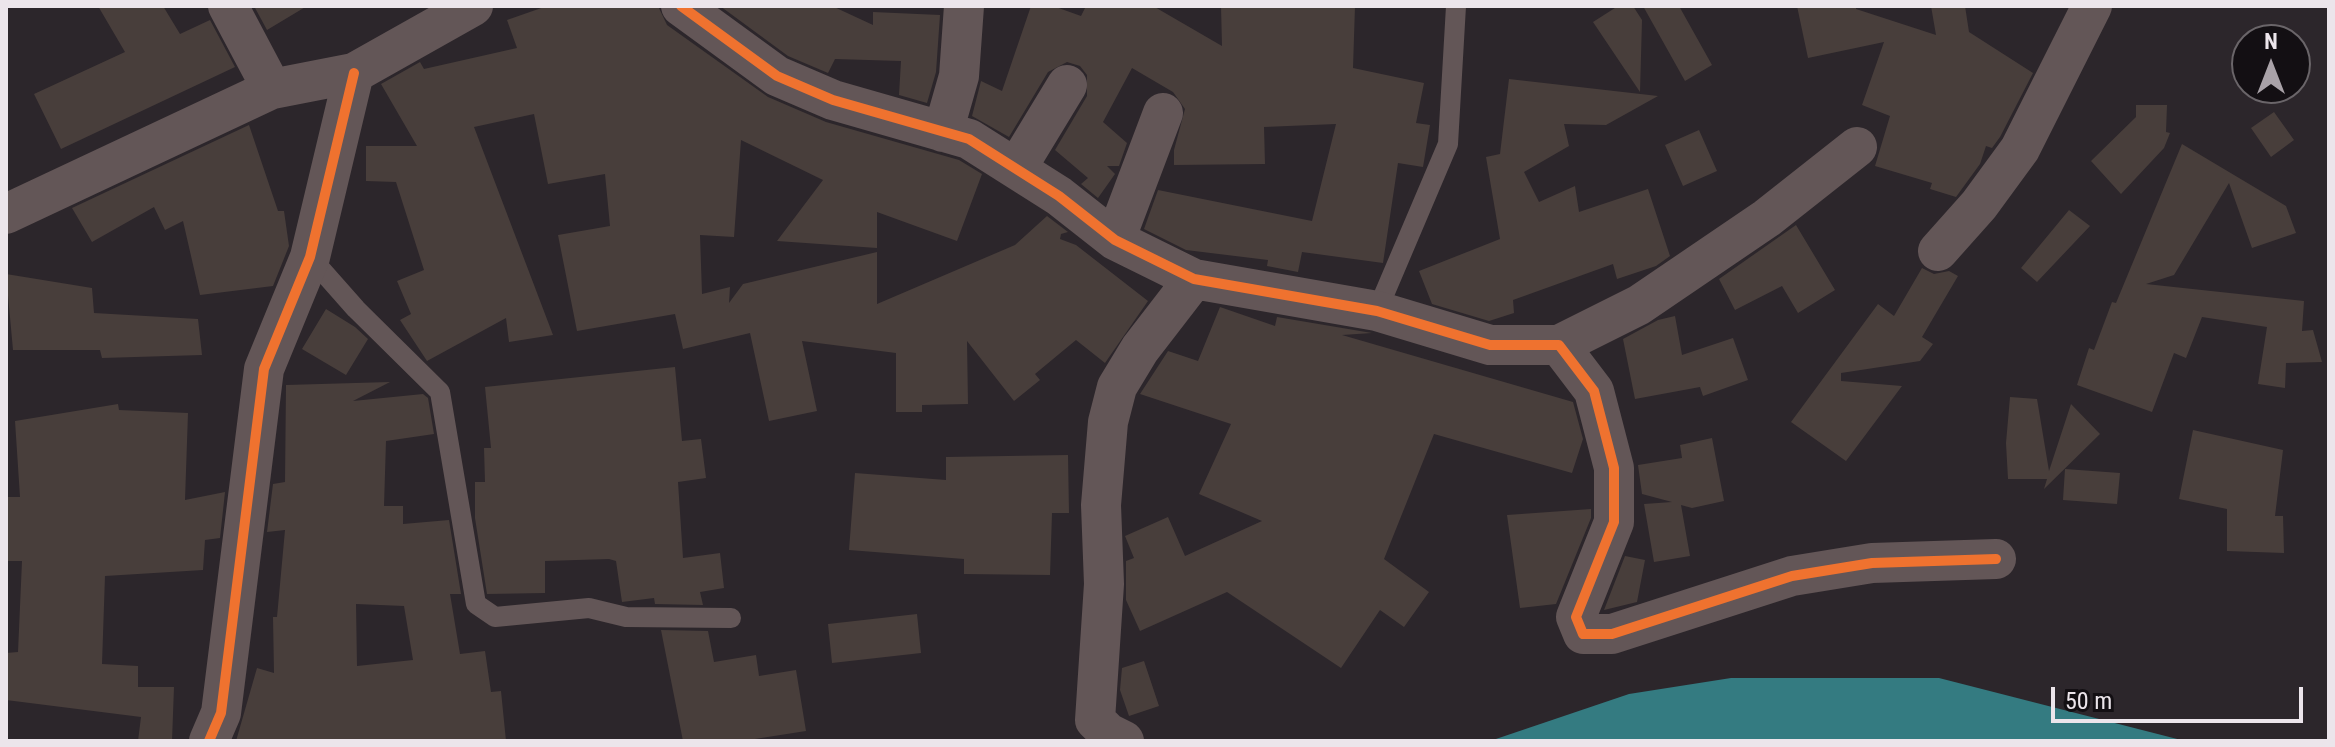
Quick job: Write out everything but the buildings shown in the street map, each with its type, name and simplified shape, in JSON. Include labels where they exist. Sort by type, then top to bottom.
[{"type":"street","points":[[228,6],[272,89]]},
{"type":"street","points":[[6,214],[272,89],[354,73],[473,6]]},
{"type":"street","points":[[681,6],[777,76],[833,100],[969,139],[1115,240],[1194,279],[1377,311],[1490,345],[1559,345],[1639,305],[1767,218],[1857,147]]},
{"type":"street","points":[[943,132],[959,76],[964,6]]},
{"type":"street","points":[[1938,251],[1979,205],[2020,149],[2092,6]]},
{"type":"street","points":[[209,741],[221,713],[264,369],[310,257],[354,73]]},
{"type":"street","points":[[1016,169],[1067,85]]},
{"type":"street","points":[[1115,240],[1163,113]]},
{"type":"street","points":[[1124,741],[1108,733],[1095,720],[1104,584],[1101,505],[1108,422],[1117,387],[1140,349],[1194,279]]},
{"type":"street","points":[[1559,345],[1594,391],[1614,468],[1614,522],[1576,617],[1583,634],[1612,634],[1792,576],[1872,563],[1996,559]]},
{"type":"lane","points":[[1377,311],[1448,144],[1456,6]]},
{"type":"lane","points":[[310,257],[356,309],[440,392],[476,604],[495,617],[589,608],[626,617],[731,618]]},
{"type":"water","points":[[1731,678],[1939,678],[2185,741],[1490,741],[1629,694]]},
{"type":"cycle path","points":[[681,6],[777,76],[833,100],[969,139],[1059,196],[1115,240],[1194,279],[1377,311],[1490,345],[1559,345],[1594,391],[1614,468],[1614,522],[1576,617],[1583,634],[1612,634],[1792,576],[1872,563],[1996,559]]},
{"type":"cycle path","points":[[209,741],[221,713],[264,369],[310,257],[354,73]]}]
